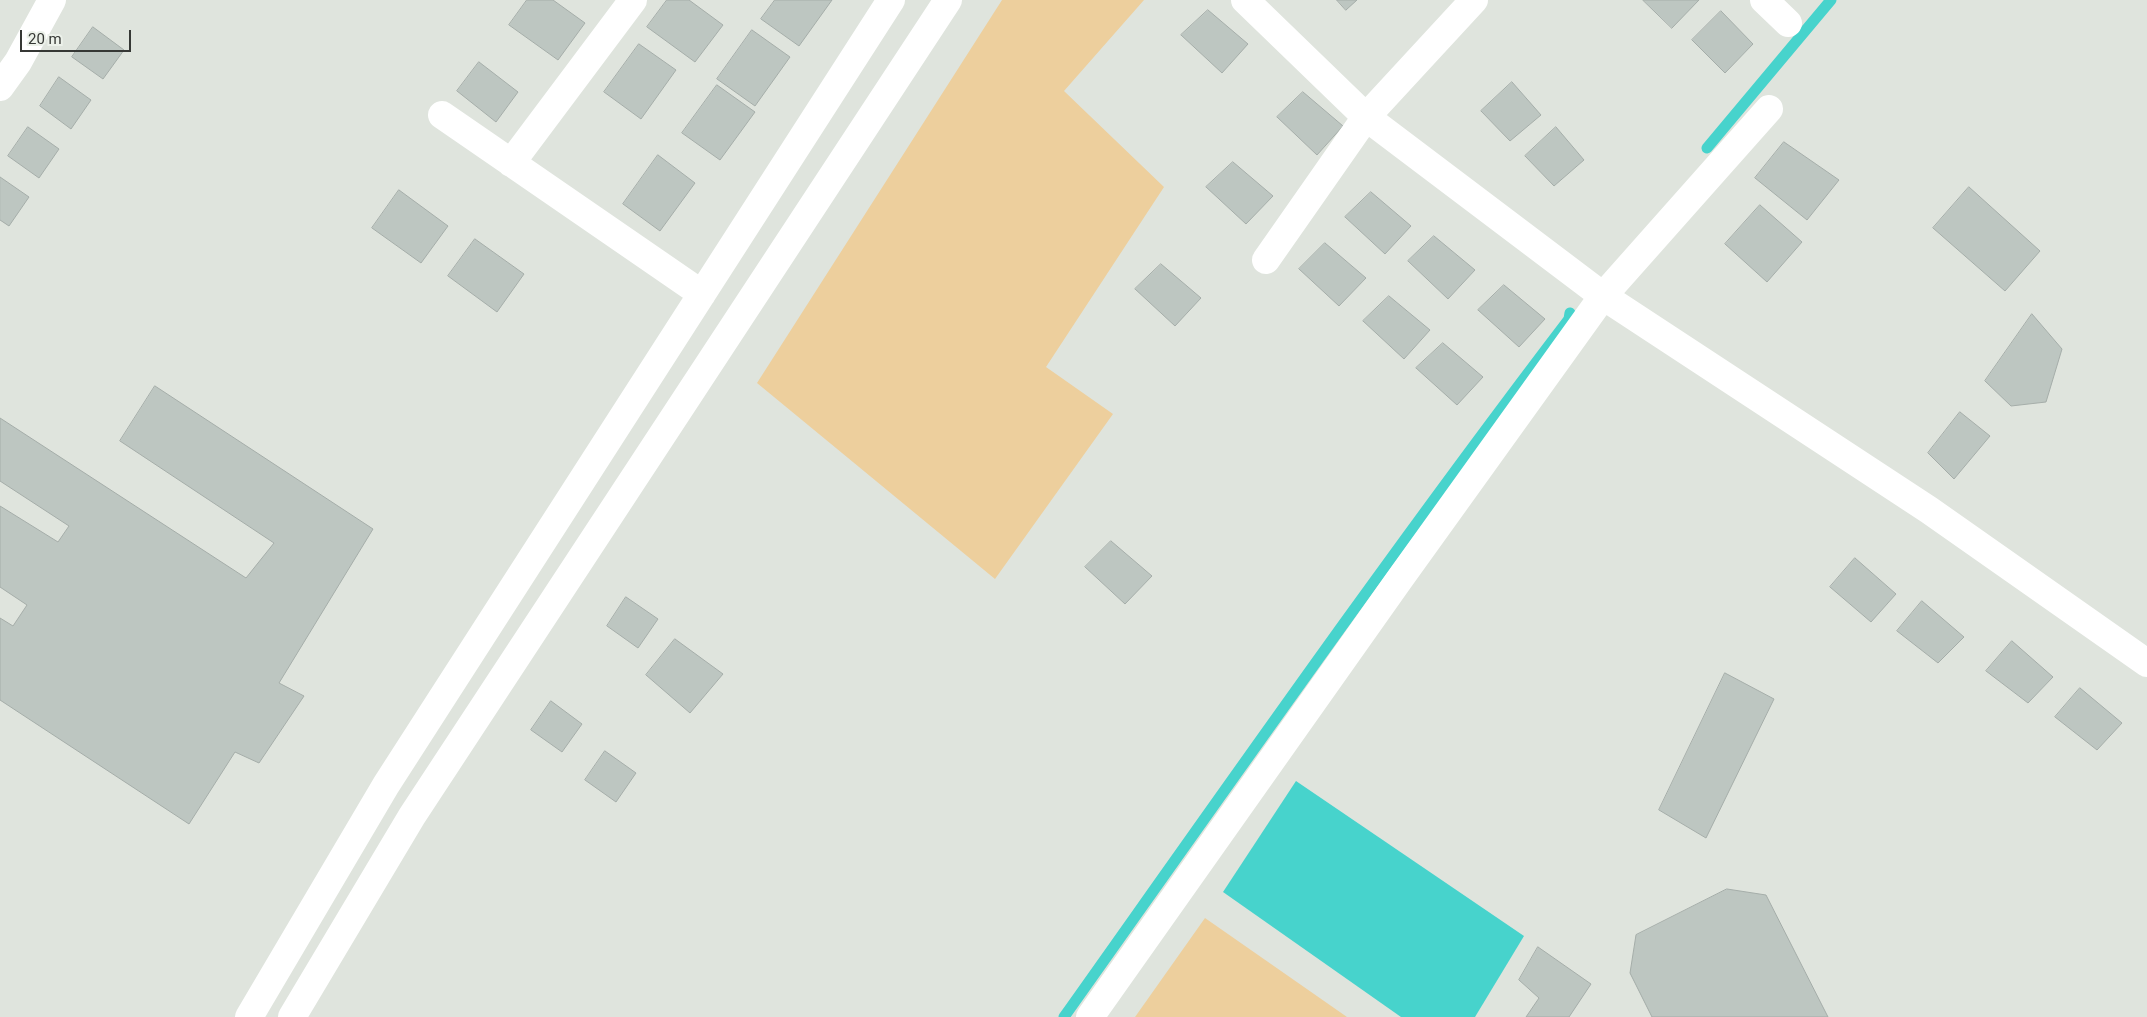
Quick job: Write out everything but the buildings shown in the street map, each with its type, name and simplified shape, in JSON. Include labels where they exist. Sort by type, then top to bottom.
[{"type":"street","points":[[0,87],[18,62],[52,0]]},
{"type":"street","points":[[511,163],[633,0]]},
{"type":"street","points":[[249,1017],[386,785],[891,0]]},
{"type":"street","points":[[292,1017],[412,816],[948,0]]},
{"type":"street","points":[[1246,0],[1366,117],[1603,296],[1929,510],[2147,663]]},
{"type":"street","points":[[1266,260],[1366,117],[1474,0]]},
{"type":"street","points":[[1764,0],[1788,23]]},
{"type":"street","points":[[1090,1017],[1399,580],[1603,296],[1769,109]]},
{"type":"street","points":[[442,115],[702,294]]},
{"type":"shaded area","points":[[1002,0],[1144,0],[1064,91],[1164,187],[1046,367],[1113,414],[995,579],[757,383]]},
{"type":"shaded area","points":[[1205,918],[1347,1017],[1135,1017]]},
{"type":"water","points":[[1296,781],[1524,936],[1475,1017],[1401,1017],[1223,892]]},
{"type":"waterway","points":[[1707,148],[1831,0]]},
{"type":"waterway","points":[[1064,1017],[1377,578],[1569,319],[1570,313]]}]
